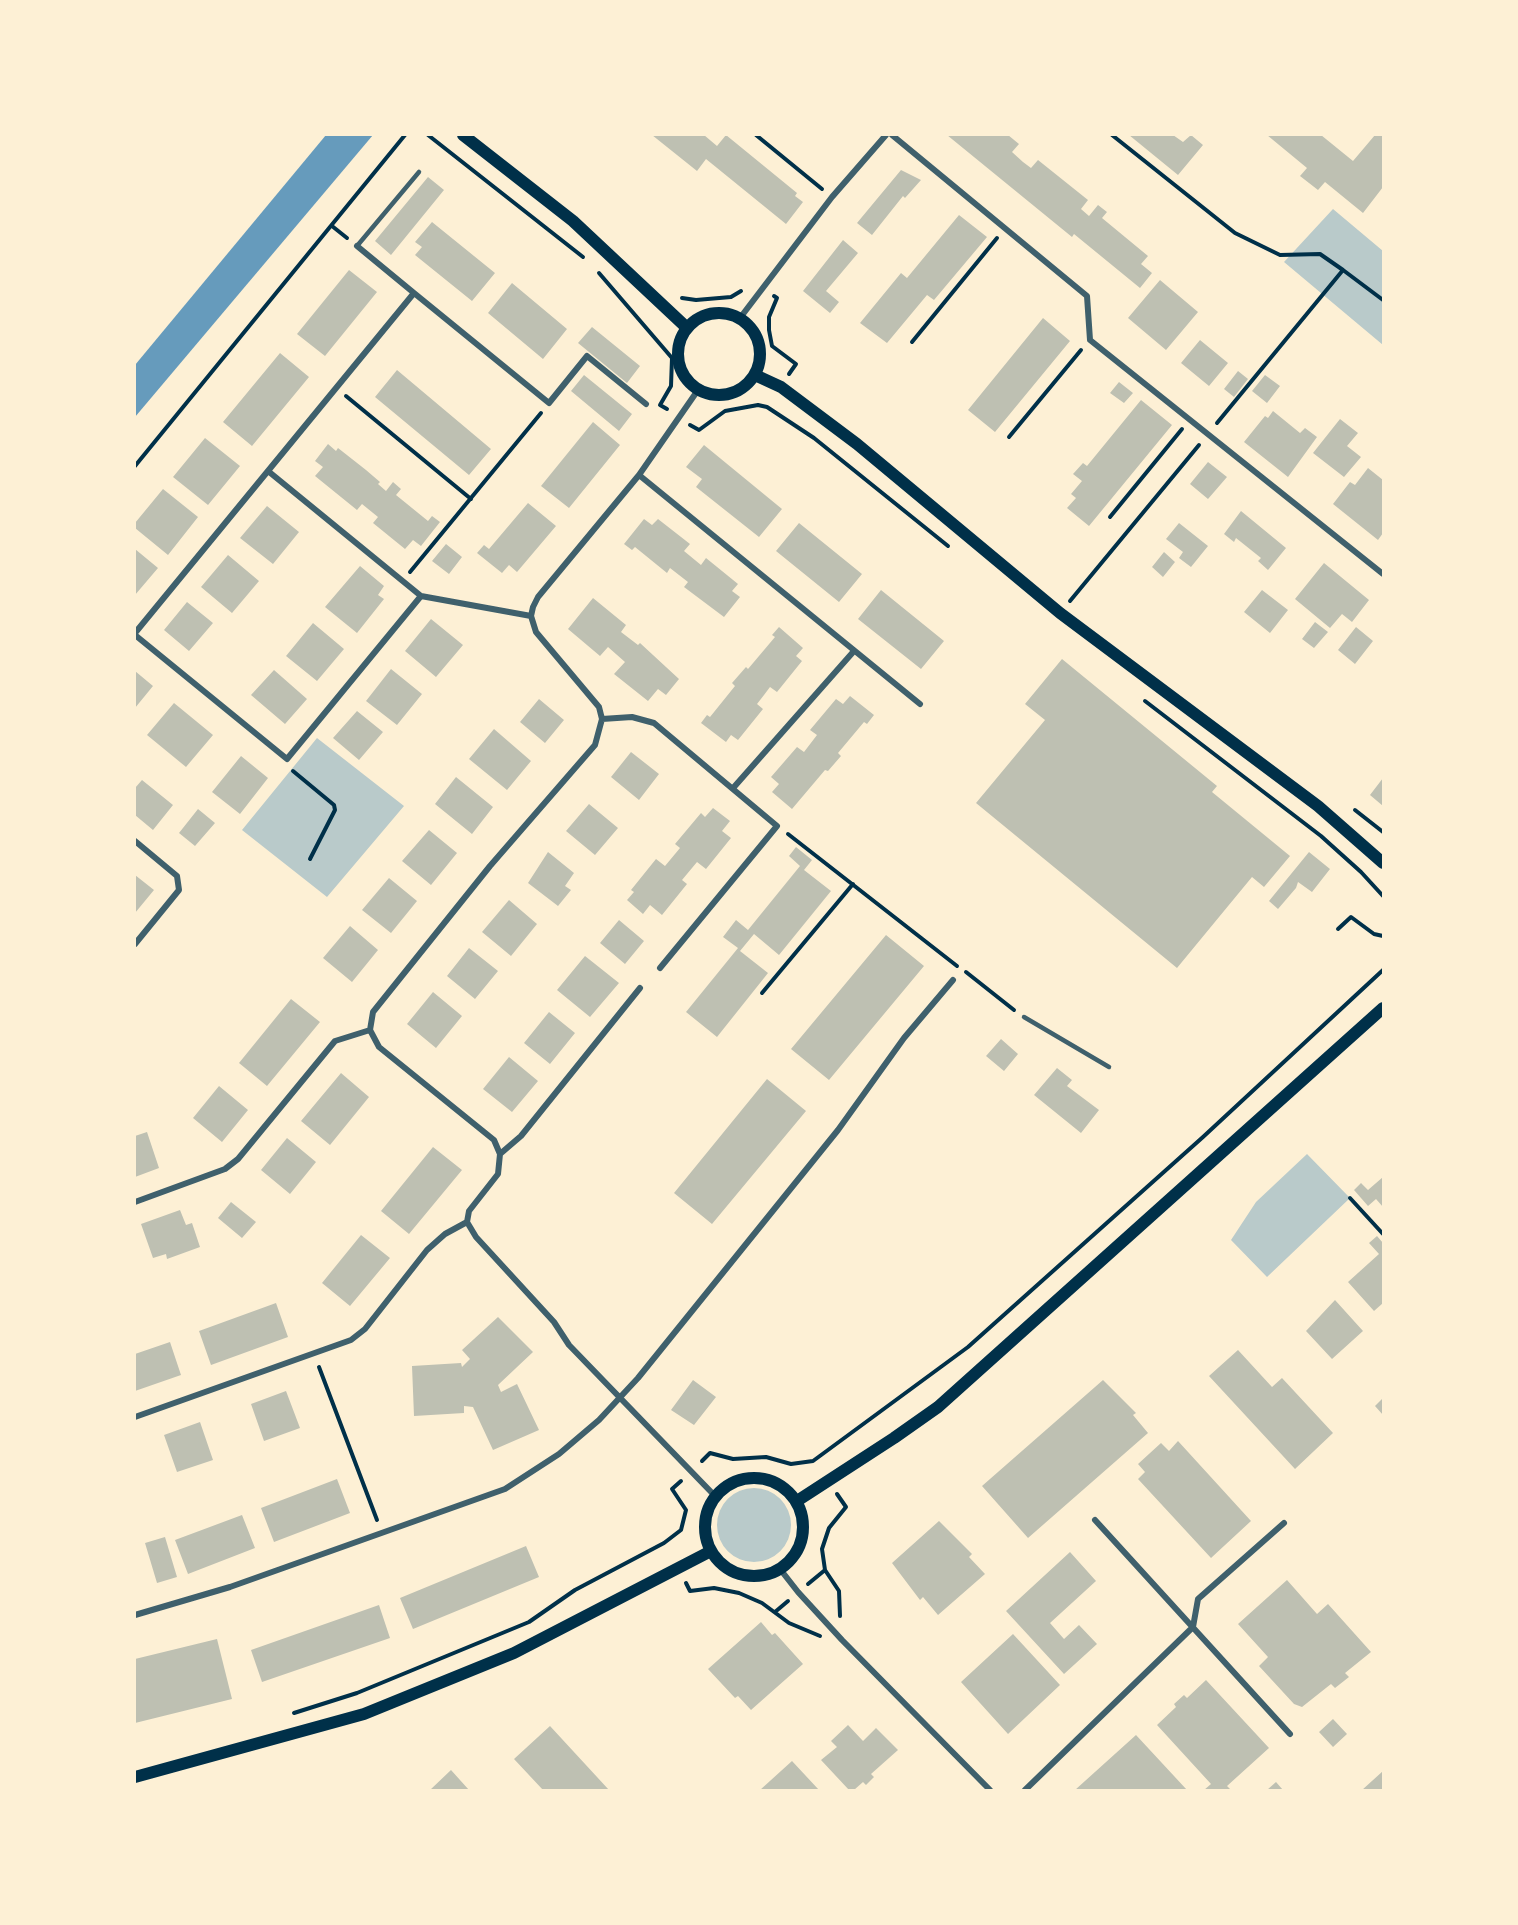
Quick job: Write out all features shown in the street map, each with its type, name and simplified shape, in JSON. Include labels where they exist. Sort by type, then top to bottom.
[{"type":"main road","points":[[463,135],[573,221],[686,327]]},
{"type":"main road","points":[[718,312],[740,318],[750,327],[759,344],[760,362],[755,375],[736,392],[724,396],[698,390],[688,383],[678,362],[677,350],[686,327],[706,314],[718,312]]},
{"type":"main road","points":[[755,375],[781,387],[857,444],[1060,613],[1318,806],[1383,863]]},
{"type":"main road","points":[[797,1501],[938,1407],[1383,1008]]},
{"type":"main road","points":[[748,1477],[767,1478],[784,1487],[797,1501],[803,1515],[804,1531],[800,1546],[792,1559],[780,1569],[768,1574],[742,1575],[730,1569],[711,1551],[705,1529],[709,1506],[730,1483],[748,1477]]},
{"type":"main road","points":[[135,1777],[364,1714],[514,1653],[711,1551]]},
{"type":"street","points":[[740,318],[832,197],[886,135]]},
{"type":"street","points":[[892,135],[1087,296],[1090,339],[1383,574]]},
{"type":"street","points":[[357,246],[549,403],[587,356],[646,404]]},
{"type":"street","points":[[414,293],[135,634],[287,759],[421,596]]},
{"type":"street","points":[[698,390],[639,475],[538,597],[531,616],[536,632],[593,697],[602,719],[595,746],[490,866],[373,1012],[370,1030],[378,1047],[494,1140],[500,1154],[498,1174],[469,1211],[467,1222],[476,1237],[554,1322],[569,1345],[716,1496]]},
{"type":"street","points":[[268,471],[421,596],[531,616]]},
{"type":"street","points":[[639,475],[920,705]]},
{"type":"street","points":[[734,787],[854,651]]},
{"type":"street","points":[[602,719],[632,717],[654,723],[734,787],[777,825],[660,968]]},
{"type":"street","points":[[135,841],[177,876],[179,890],[135,944]]},
{"type":"street","points":[[135,1615],[230,1587],[505,1489],[560,1454],[620,1399],[831,1139],[904,1038],[952,980]]},
{"type":"street","points":[[500,1154],[521,1136],[640,988]]},
{"type":"street","points":[[135,1202],[225,1169],[238,1159],[335,1041],[370,1030]]},
{"type":"street","points":[[135,1417],[315,1355],[351,1340],[365,1329],[427,1250],[445,1234],[467,1222]]},
{"type":"street","points":[[1095,1521],[1290,1734]]},
{"type":"street","points":[[1025,1790],[1193,1627],[1198,1599],[1284,1523]]},
{"type":"street","points":[[780,1569],[835,1632],[990,1790]]},
{"type":"lane","points":[[357,246],[419,172]]},
{"type":"lane","points":[[1024,1017],[1109,1067]]},
{"type":"path","points":[[135,466],[405,135]]},
{"type":"path","points":[[428,135],[591,264],[649,328],[672,358],[671,386],[660,405],[699,430],[725,411],[758,405],[767,407],[814,438]]},
{"type":"path","points":[[756,135],[832,197]]},
{"type":"path","points":[[1112,135],[1235,233],[1280,255],[1320,254],[1383,300]]},
{"type":"path","points":[[912,342],[1005,228]]},
{"type":"path","points":[[1060,613],[1343,270]]},
{"type":"path","points":[[1009,437],[1090,339]]},
{"type":"path","points":[[336,388],[471,499]]},
{"type":"path","points":[[402,581],[549,403]]},
{"type":"path","points":[[1110,517],[1189,420]]},
{"type":"path","points":[[287,759],[292,770],[334,805],[335,810],[310,859]]},
{"type":"path","points":[[1355,810],[1383,832]]},
{"type":"path","points":[[777,825],[887,912]]},
{"type":"path","points":[[762,993],[853,884]]},
{"type":"path","points":[[1338,929],[1351,917],[1374,934],[1383,936]]},
{"type":"path","points":[[357,1694],[529,1622],[575,1590],[664,1543],[681,1530],[686,1510],[672,1489],[710,1453],[733,1459],[766,1457],[791,1464],[813,1461],[968,1347],[1195,1145],[1383,970]]},
{"type":"path","points":[[1350,1198],[1383,1234]]},
{"type":"path","points":[[315,1355],[382,1534]]},
{"type":"shaded area","points":[[1333,209],[1383,251],[1383,345],[1284,262]]},
{"type":"shaded area","points":[[317,738],[404,806],[327,897],[242,830]]},
{"type":"shaded area","points":[[1307,1154],[1350,1198],[1267,1277],[1231,1240],[1256,1202]]},
{"type":"shaded area","points":[[747,1488],[761,1488],[775,1494],[785,1504],[791,1518],[789,1539],[775,1556],[761,1562],[747,1562],[733,1556],[723,1546],[717,1532],[717,1518],[723,1504],[733,1494]]},
{"type":"water","points":[[326,135],[373,135],[135,417],[135,365]]},
{"type":"building","points":[[652,135],[704,135],[717,146],[726,135],[797,193],[795,196],[803,202],[786,224],[706,159],[697,171]]},
{"type":"building","points":[[947,135],[1008,135],[1019,144],[1012,152],[1023,162],[1031,168],[1038,160],[1088,200],[1081,209],[1089,216],[1098,205],[1107,212],[1102,218],[1148,256],[1141,264],[1152,273],[1140,288],[1074,234],[1072,237]]},
{"type":"building","points":[[1129,135],[1173,135],[1183,142],[1191,135],[1203,145],[1178,175]]},
{"type":"building","points":[[1267,135],[1321,135],[1353,161],[1375,135],[1383,135],[1383,187],[1363,213],[1325,182],[1318,190],[1300,176],[1307,168]]},
{"type":"building","points":[[901,170],[921,180],[905,198],[903,196],[872,235],[857,223]]},
{"type":"building","points":[[428,177],[444,190],[391,255],[375,241]]},
{"type":"building","points":[[959,215],[987,237],[934,300],[927,295],[887,343],[860,323],[901,273],[907,278]]},
{"type":"building","points":[[432,222],[495,273],[472,301],[415,255],[422,247],[415,242]]},
{"type":"building","points":[[843,240],[858,253],[826,291],[839,302],[830,313],[803,291]]},
{"type":"building","points":[[349,270],[377,292],[325,356],[297,334]]},
{"type":"building","points":[[1160,280],[1198,312],[1166,350],[1128,318]]},
{"type":"building","points":[[512,283],[567,329],[543,359],[488,313]]},
{"type":"building","points":[[1043,318],[1070,341],[995,432],[968,410]]},
{"type":"building","points":[[592,327],[640,366],[627,383],[578,343]]},
{"type":"building","points":[[1200,340],[1228,363],[1209,386],[1181,363]]},
{"type":"building","points":[[280,353],[309,377],[252,446],[223,422]]},
{"type":"building","points":[[397,370],[491,449],[469,475],[375,397]]},
{"type":"building","points":[[1238,371],[1248,379],[1234,397],[1224,389]]},
{"type":"building","points":[[584,375],[632,414],[619,431],[571,391]]},
{"type":"building","points":[[1265,375],[1280,386],[1267,403],[1252,391]]},
{"type":"building","points":[[1119,382],[1133,393],[1124,403],[1110,393]]},
{"type":"building","points":[[1141,400],[1172,425],[1089,526],[1067,508],[1076,498],[1071,494],[1082,481],[1073,474],[1083,463],[1087,466]]},
{"type":"building","points":[[1273,411],[1300,433],[1305,428],[1317,437],[1288,477],[1244,442],[1265,416],[1268,418]]},
{"type":"building","points":[[1340,419],[1358,433],[1347,446],[1361,457],[1344,477],[1313,453]]},
{"type":"building","points":[[593,422],[620,445],[569,508],[541,486]]},
{"type":"building","points":[[205,438],[240,466],[208,505],[173,477]]},
{"type":"building","points":[[328,444],[336,451],[338,448],[366,470],[380,482],[378,484],[386,491],[393,482],[401,489],[396,495],[428,521],[432,516],[440,522],[421,546],[413,540],[405,549],[373,523],[378,517],[362,504],[357,510],[315,476],[323,467],[315,461]]},
{"type":"building","points":[[704,445],[782,509],[759,537],[696,487],[702,479],[686,467]]},
{"type":"building","points":[[1208,462],[1227,477],[1208,499],[1190,484]]},
{"type":"building","points":[[1368,468],[1383,480],[1383,533],[1378,540],[1333,504],[1350,482],[1355,485]]},
{"type":"building","points":[[163,489],[198,517],[168,555],[135,528],[135,523]]},
{"type":"building","points":[[528,503],[556,526],[517,572],[509,565],[502,573],[477,553],[484,545],[489,549]]},
{"type":"building","points":[[267,506],[299,532],[273,564],[240,538]]},
{"type":"building","points":[[1241,511],[1286,548],[1268,570],[1258,561],[1261,558],[1236,538],[1234,542],[1224,534]]},
{"type":"building","points":[[644,519],[652,525],[658,519],[690,544],[684,551],[701,565],[706,558],[738,584],[732,591],[740,597],[724,617],[684,587],[688,582],[670,568],[667,573],[635,547],[632,550],[624,544]]},
{"type":"building","points":[[799,523],[862,574],[839,602],[776,551]]},
{"type":"building","points":[[1179,523],[1208,546],[1191,567],[1179,558],[1183,552],[1166,539]]},
{"type":"building","points":[[446,544],[462,557],[449,574],[432,561]]},
{"type":"building","points":[[135,549],[158,568],[135,595]]},
{"type":"building","points":[[1164,552],[1175,562],[1163,577],[1152,567]]},
{"type":"building","points":[[228,555],[259,581],[232,613],[201,587]]},
{"type":"building","points":[[1324,563],[1369,600],[1352,622],[1342,614],[1330,628],[1295,599]]},
{"type":"building","points":[[360,566],[384,586],[378,595],[384,599],[357,633],[325,607]]},
{"type":"building","points":[[881,590],[944,641],[921,669],[858,619]]},
{"type":"building","points":[[1262,590],[1288,610],[1270,633],[1244,612]]},
{"type":"building","points":[[593,598],[626,625],[621,632],[638,645],[640,643],[679,679],[666,695],[658,689],[648,701],[614,674],[625,662],[608,647],[600,656],[568,629]]},
{"type":"building","points":[[187,602],[213,623],[189,651],[164,630]]},
{"type":"building","points":[[431,619],[463,645],[436,677],[405,651]]},
{"type":"building","points":[[1315,622],[1328,632],[1314,648],[1302,639]]},
{"type":"building","points":[[313,623],[344,649],[317,681],[286,656]]},
{"type":"building","points":[[779,627],[803,648],[796,656],[802,661],[777,692],[770,687],[757,704],[763,709],[738,740],[731,735],[726,742],[701,723],[707,715],[710,717],[735,686],[732,683],[746,667],[748,669],[775,637],[772,635]]},
{"type":"building","points":[[1356,627],[1373,641],[1355,664],[1338,650]]},
{"type":"building","points":[[1062,659],[1217,786],[1212,792],[1290,856],[1264,887],[1252,877],[1177,968],[976,803],[1045,720],[1025,704]]},
{"type":"building","points":[[391,669],[422,694],[397,725],[366,701]]},
{"type":"building","points":[[274,670],[307,699],[285,724],[251,695]]},
{"type":"building","points":[[135,671],[153,686],[135,708]]},
{"type":"building","points":[[850,696],[874,715],[867,724],[864,722],[838,753],[841,756],[828,771],[825,770],[792,809],[772,792],[779,784],[771,777],[797,747],[804,752],[817,735],[810,730],[836,699],[843,704]]},
{"type":"building","points":[[539,699],[564,720],[545,743],[520,722]]},
{"type":"building","points":[[174,703],[213,735],[186,767],[147,735]]},
{"type":"building","points":[[357,711],[383,732],[359,760],[333,738]]},
{"type":"building","points":[[494,729],[531,761],[507,790],[469,759]]},
{"type":"building","points":[[631,752],[659,774],[639,800],[611,777]]},
{"type":"building","points":[[241,756],[268,778],[240,814],[212,792]]},
{"type":"building","points":[[456,777],[493,807],[472,834],[435,804]]},
{"type":"building","points":[[1383,778],[1383,806],[1370,795]]},
{"type":"building","points":[[142,780],[173,805],[153,830],[135,815],[135,788]]},
{"type":"building","points":[[589,804],[618,828],[595,855],[566,831]]},
{"type":"building","points":[[713,808],[730,821],[722,831],[731,838],[706,869],[697,862],[682,880],[687,884],[662,915],[650,905],[643,914],[627,900],[634,892],[631,890],[656,859],[665,866],[680,848],[675,844],[701,813],[705,817]]},
{"type":"building","points":[[198,809],[215,823],[195,846],[179,833]]},
{"type":"building","points":[[429,830],[457,853],[431,885],[402,861]]},
{"type":"building","points":[[796,847],[812,860],[804,870],[831,891],[779,955],[754,934],[740,951],[768,973],[717,1037],[686,1012],[738,948],[723,937],[736,920],[748,930],[800,866],[789,856]]},
{"type":"building","points":[[548,852],[574,873],[565,886],[571,890],[558,906],[528,883]]},
{"type":"building","points":[[1309,852],[1330,869],[1312,892],[1298,882],[1296,888],[1278,909],[1269,901]]},
{"type":"building","points":[[135,875],[154,890],[135,913]]},
{"type":"building","points":[[389,878],[417,901],[391,933],[362,910]]},
{"type":"building","points":[[509,900],[537,924],[511,956],[482,932]]},
{"type":"building","points":[[619,920],[644,941],[625,964],[600,943]]},
{"type":"building","points":[[350,926],[378,950],[352,982],[323,958]]},
{"type":"building","points":[[886,935],[924,966],[829,1080],[791,1049]]},
{"type":"building","points":[[469,948],[498,971],[475,999],[447,976]]},
{"type":"building","points":[[585,956],[619,983],[590,1017],[557,990]]},
{"type":"building","points":[[433,992],[462,1016],[436,1048],[407,1024]]},
{"type":"building","points":[[291,999],[320,1022],[267,1086],[239,1063]]},
{"type":"building","points":[[549,1012],[575,1033],[550,1064],[524,1043]]},
{"type":"building","points":[[1001,1039],[1018,1054],[1004,1071],[986,1056]]},
{"type":"building","points":[[509,1057],[538,1081],[512,1112],[483,1089]]},
{"type":"building","points":[[1057,1068],[1072,1080],[1067,1086],[1099,1110],[1081,1133],[1034,1095]]},
{"type":"building","points":[[341,1073],[369,1097],[330,1145],[301,1121]]},
{"type":"building","points":[[767,1079],[806,1111],[712,1224],[674,1193]]},
{"type":"building","points":[[219,1086],[248,1110],[222,1142],[193,1118]]},
{"type":"building","points":[[147,1132],[159,1168],[135,1177],[135,1136]]},
{"type":"building","points":[[287,1138],[316,1162],[290,1194],[261,1170]]},
{"type":"building","points":[[433,1147],[462,1170],[409,1234],[381,1211]]},
{"type":"building","points":[[1383,1177],[1383,1207],[1376,1199],[1368,1206],[1354,1190],[1361,1183],[1368,1190]]},
{"type":"building","points":[[231,1202],[256,1222],[242,1238],[218,1218]]},
{"type":"building","points":[[180,1210],[186,1225],[192,1223],[200,1247],[167,1259],[166,1254],[153,1258],[141,1224]]},
{"type":"building","points":[[361,1235],[390,1258],[350,1306],[322,1283]]},
{"type":"building","points":[[1377,1236],[1383,1243],[1383,1303],[1374,1311],[1348,1282],[1379,1254],[1369,1243]]},
{"type":"building","points":[[1335,1300],[1363,1331],[1332,1359],[1306,1331]]},
{"type":"building","points":[[276,1303],[288,1337],[211,1365],[199,1331]]},
{"type":"building","points":[[498,1317],[533,1352],[498,1385],[501,1392],[517,1384],[539,1430],[493,1450],[473,1407],[464,1406],[464,1413],[414,1416],[412,1366],[461,1363],[462,1367],[470,1359],[462,1350]]},
{"type":"building","points":[[170,1342],[181,1375],[135,1391],[135,1354]]},
{"type":"building","points":[[1238,1350],[1272,1387],[1282,1378],[1333,1433],[1295,1469],[1209,1376]]},
{"type":"building","points":[[693,1380],[716,1397],[694,1425],[671,1410]]},
{"type":"building","points":[[1103,1380],[1136,1413],[1133,1415],[1148,1433],[1028,1538],[982,1486]]},
{"type":"building","points":[[286,1391],[300,1428],[264,1441],[251,1404]]},
{"type":"building","points":[[1383,1398],[1383,1415],[1375,1406]]},
{"type":"building","points":[[200,1422],[213,1460],[177,1472],[164,1435]]},
{"type":"building","points":[[1178,1441],[1251,1521],[1211,1558],[1138,1479],[1145,1472],[1138,1464],[1161,1443],[1169,1451]]},
{"type":"building","points":[[337,1479],[350,1513],[274,1542],[261,1508]]},
{"type":"building","points":[[242,1515],[255,1548],[188,1574],[175,1540]]},
{"type":"building","points":[[939,1521],[972,1554],[969,1557],[985,1574],[938,1615],[923,1597],[920,1600],[892,1563]]},
{"type":"building","points":[[165,1537],[177,1577],[157,1583],[145,1543]]},
{"type":"building","points":[[526,1546],[539,1577],[413,1629],[400,1598]]},
{"type":"building","points":[[1070,1552],[1096,1581],[1050,1623],[1064,1639],[1079,1625],[1097,1644],[1064,1674],[1006,1611]]},
{"type":"building","points":[[1287,1580],[1317,1614],[1328,1604],[1371,1652],[1345,1673],[1349,1677],[1335,1688],[1331,1684],[1302,1707],[1294,1704],[1259,1666],[1268,1657],[1238,1624]]},
{"type":"building","points":[[379,1605],[390,1638],[262,1682],[251,1650]]},
{"type":"building","points":[[761,1622],[772,1635],[775,1633],[803,1664],[751,1710],[738,1696],[735,1698],[708,1669]]},
{"type":"building","points":[[1013,1634],[1060,1685],[1008,1734],[961,1682]]},
{"type":"building","points":[[217,1639],[232,1699],[135,1723],[135,1659]]},
{"type":"building","points":[[1206,1680],[1269,1748],[1227,1786],[1231,1790],[1204,1790],[1211,1784],[1157,1725],[1176,1707],[1174,1704],[1184,1695],[1187,1698]]},
{"type":"building","points":[[1333,1719],[1347,1734],[1333,1747],[1319,1732]]},
{"type":"building","points":[[848,1725],[863,1741],[876,1728],[898,1750],[871,1774],[874,1777],[866,1785],[863,1782],[854,1790],[849,1790],[821,1760],[837,1747],[831,1741]]},
{"type":"building","points":[[550,1726],[609,1790],[543,1790],[514,1759]]},
{"type":"building","points":[[1136,1735],[1187,1790],[1075,1790]]},
{"type":"building","points":[[792,1761],[819,1790],[760,1790]]},
{"type":"building","points":[[451,1770],[469,1790],[430,1790]]},
{"type":"building","points":[[1383,1771],[1383,1790],[1362,1790]]},
{"type":"building","points":[[1276,1782],[1283,1790],[1267,1790]]}]
